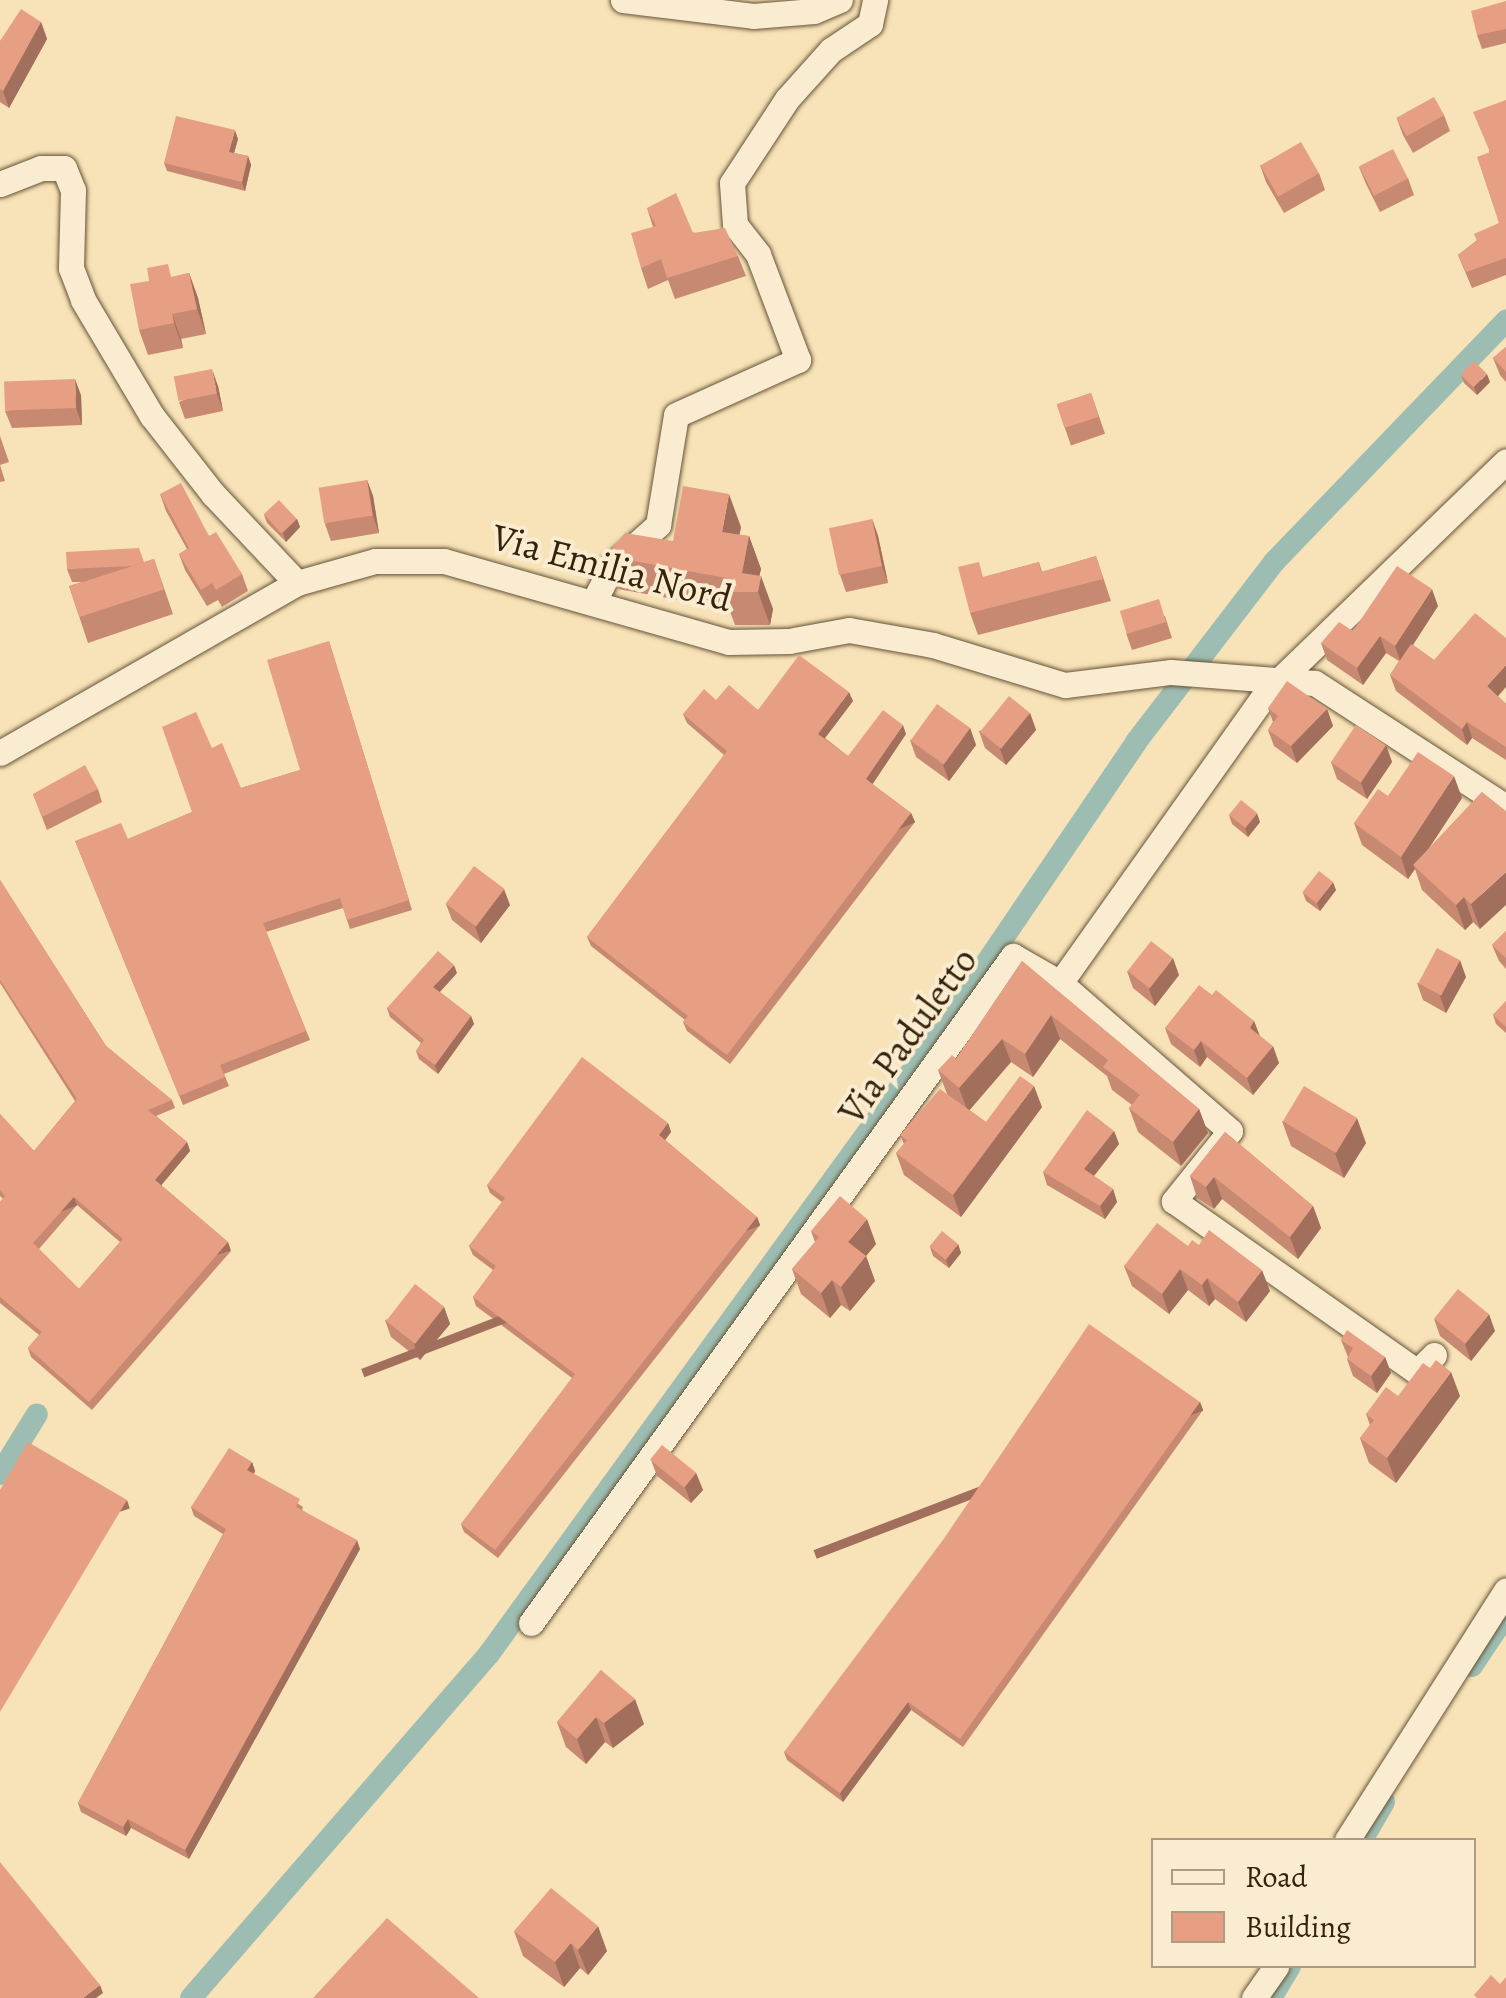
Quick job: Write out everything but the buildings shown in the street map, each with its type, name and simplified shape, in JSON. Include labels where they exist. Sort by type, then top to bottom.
[{"type":"street","points":[[623,0],[753,16],[814,11],[840,0]]},
{"type":"street","points":[[592,602],[612,566],[658,525],[676,415],[798,360],[758,254],[735,225],[732,183],[787,99],[831,50],[870,24],[876,0]]},
{"type":"street","points":[[0,184],[41,168],[64,168],[72,190],[71,268],[83,300],[152,416],[213,494],[297,583]]},
{"type":"street","points":[[1060,983],[1267,692],[1285,679],[1506,461]]},
{"type":"street","name":"Via Emilia Nord","points":[[0,753],[297,583],[375,561],[444,560],[729,642],[789,641],[849,630],[933,644],[1064,684],[1170,672],[1315,683],[1506,807]]},
{"type":"street","name":"Via Paduletto","points":[[532,1623],[1014,956],[1060,983],[1230,1130],[1174,1202],[1417,1372],[1434,1355]]},
{"type":"street","points":[[1347,1838],[1506,1590]]},
{"type":"street","points":[[1254,1998],[1275,1968]]},
{"type":"waterway","points":[[191,1998],[489,1654],[923,1056],[1136,742],[1274,562],[1506,321]]},
{"type":"waterway","points":[[0,1474],[37,1414]]},
{"type":"waterway","points":[[1472,1666],[1506,1615]]},
{"type":"waterway","points":[[1363,1838],[1384,1802]]},
{"type":"waterway","points":[[1271,1998],[1289,1968]]}]
